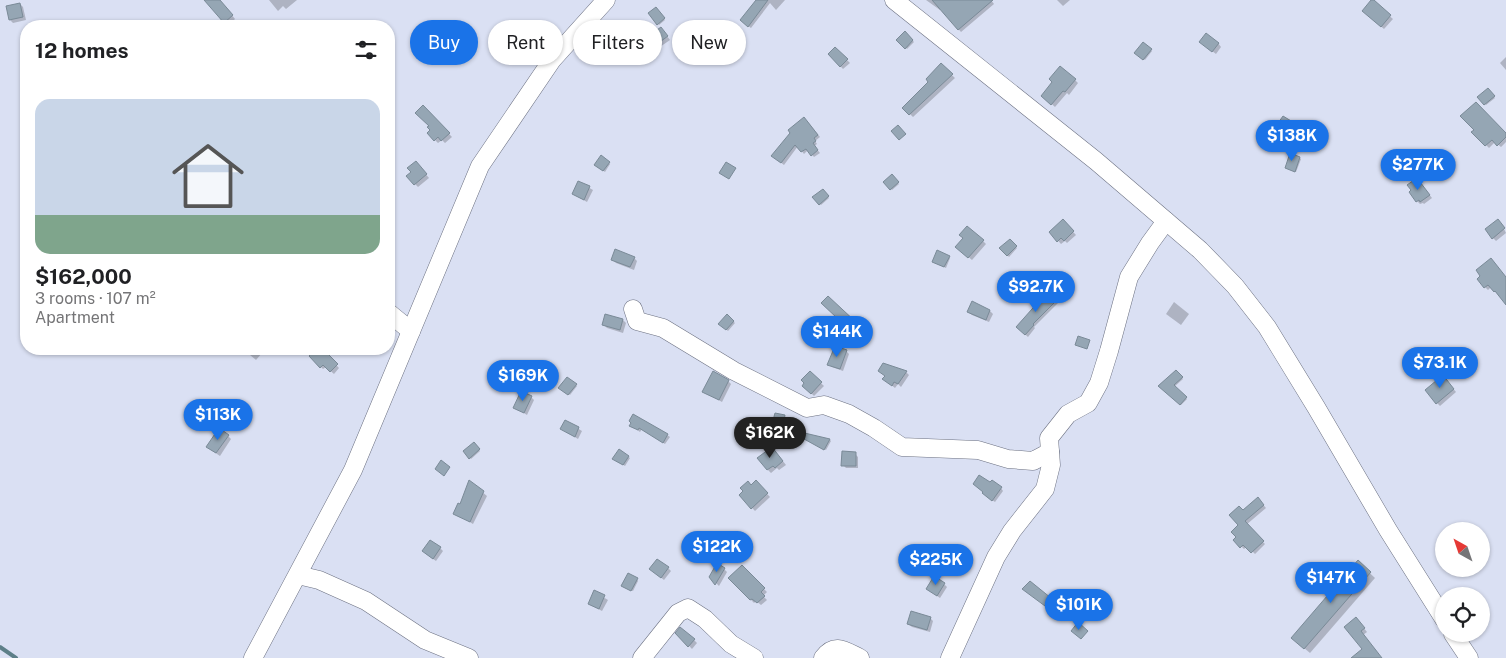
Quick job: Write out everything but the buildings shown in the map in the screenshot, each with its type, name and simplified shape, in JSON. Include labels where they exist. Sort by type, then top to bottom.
[{"type":"street","points":[[254,658],[353,470],[480,166],[552,60],[606,0]]},
{"type":"street","points":[[897,1],[1096,161],[1200,250],[1235,286],[1267,327],[1388,530],[1435,605]]},
{"type":"street","points":[[950,658],[996,556],[1012,531],[1045,489],[1051,465],[1049,438],[1068,414],[1088,403],[1099,383],[1110,351],[1129,277],[1166,221]]},
{"type":"street","points":[[633,309],[637,321],[663,328],[734,372],[807,408],[824,405],[849,414],[902,447],[978,450],[1008,459],[1033,461],[1050,452]]},
{"type":"street","points":[[395,318],[411,331]]},
{"type":"street","points":[[298,575],[319,580],[366,600],[425,640],[469,658]]},
{"type":"street","points":[[642,658],[678,613],[688,608],[705,619],[731,644],[754,658]]},
{"type":"street","points":[[1458,642],[1469,658]]},
{"type":"street","points":[[823,658],[832,650],[841,649],[860,658]]},
{"type":"waterway","points":[[0,647],[16,658]]}]
